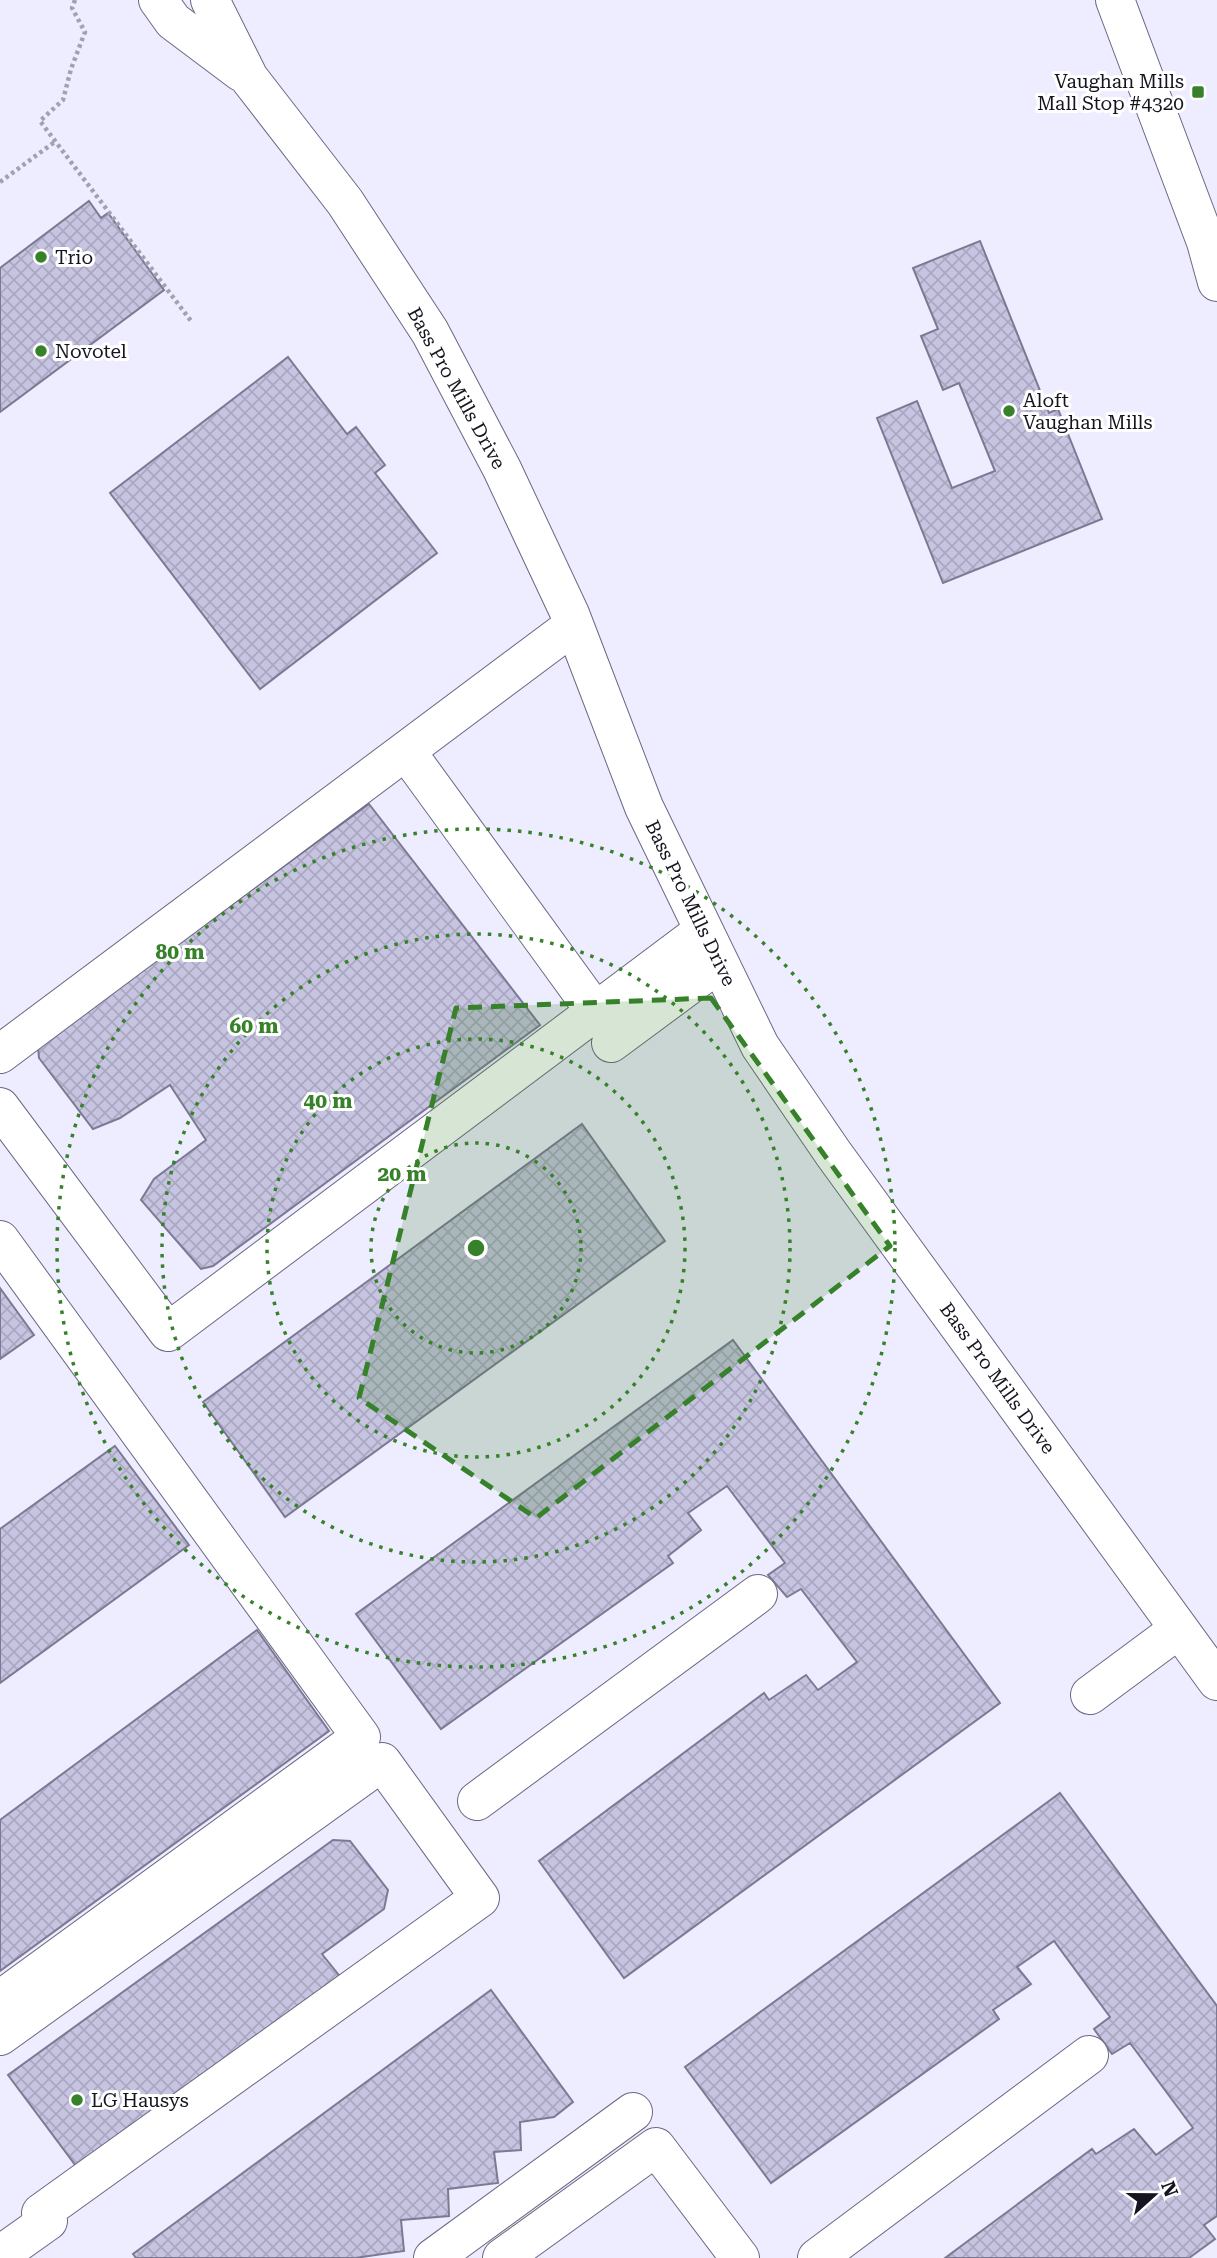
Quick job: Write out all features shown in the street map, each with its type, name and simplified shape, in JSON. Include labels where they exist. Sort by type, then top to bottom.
[{"type":"street","name":"Bass Pro Mills Drive","points":[[158,0],[173,20],[249,78]]},
{"type":"street","name":"Bass Pro Mills Drive","points":[[210,0],[249,78],[345,202],[430,332],[502,469],[574,625],[644,807],[761,1046],[833,1153],[1217,1681]]},
{"type":"street","points":[[1115,0],[1206,242],[1217,282]]},
{"type":"street","points":[[0,1054],[574,625]]},
{"type":"street","points":[[405,751],[603,1027]]},
{"type":"street","points":[[0,1107],[168,1332],[603,1027],[711,947]]},
{"type":"street","points":[[0,1240],[361,1737],[0,2000]]},
{"type":"street","points":[[477,1801],[758,1594]]},
{"type":"street","points":[[1090,1695],[1179,1629]]},
{"type":"street","points":[[0,2036],[382,1762],[480,1898],[45,2217],[0,2256]]},
{"type":"street","points":[[817,2258],[1089,2055]]},
{"type":"street","points":[[433,2258],[633,2112]]},
{"type":"street","points":[[502,2258],[656,2147],[740,2258]]},
{"type":"path","points":[[75,0],[72,8],[85,32],[71,69],[64,100],[40,121],[191,321]]},
{"type":"path","points":[[0,182],[56,141]]},
{"type":"highlighted area","points":[[711,998],[890,1246],[536,1518],[359,1398],[456,1008]]},
{"type":"building","name":"Novotel","points":[[89,201],[101,218],[108,213],[164,290],[0,412],[0,268]]},
{"type":"building","name":"Aloft Vaughan Mills","points":[[980,241],[1049,413],[1058,409],[1102,519],[943,583],[877,418],[917,401],[952,488],[995,471],[959,383],[943,390],[921,336],[938,329],[913,268]]},
{"type":"building","points":[[288,357],[347,434],[356,427],[385,465],[375,473],[437,553],[260,689],[110,493]]},
{"type":"building","points":[[369,804],[540,1025],[213,1266],[201,1269],[141,1200],[154,1179],[206,1140],[170,1085],[120,1118],[93,1129],[39,1058],[38,1046]]},
{"type":"building","points":[[582,1124],[665,1241],[285,1517],[203,1402]]},
{"type":"building","points":[[0,1288],[34,1335],[0,1359]]},
{"type":"building","points":[[733,1340],[1000,1703],[624,1978],[539,1861],[764,1693],[769,1700],[806,1675],[818,1690],[857,1662],[801,1589],[787,1597],[768,1575],[785,1563],[727,1486],[688,1513],[701,1530],[668,1556],[673,1563],[441,1729],[356,1614]]},
{"type":"building","points":[[115,1446],[189,1545],[0,1683],[0,1529]]},
{"type":"building","points":[[257,1630],[329,1731],[0,1971],[0,1820]]},
{"type":"building","points":[[1060,1793],[1217,2006],[1217,2216],[1204,2225],[1215,2239],[1189,2258],[945,2258],[1092,2149],[1096,2154],[1134,2129],[1156,2155],[1193,2128],[1130,2043],[1112,2054],[1094,2029],[1110,2017],[1054,1941],[1017,1967],[1031,1984],[993,2010],[999,2019],[771,2183],[685,2067]]},
{"type":"building","points":[[333,1840],[350,1841],[388,1890],[384,1909],[322,1954],[342,1979],[79,2170],[8,2075]]},
{"type":"building","points":[[491,1990],[573,2102],[554,2117],[520,2122],[521,2150],[494,2152],[498,2183],[448,2189],[449,2216],[401,2220],[404,2251],[355,2258],[136,2258],[133,2254]]},
{"type":"place","name":"Vaughan Mills Mall Stop #4320","points":[[1198,92]]},
{"type":"place","name":"Trio","points":[[41,257]]},
{"type":"place","name":"Novotel","points":[[41,351]]},
{"type":"place","name":"Aloft Vaughan Mills","points":[[1009,411]]},
{"type":"place","name":"LG Hausys","points":[[77,2100]]}]
